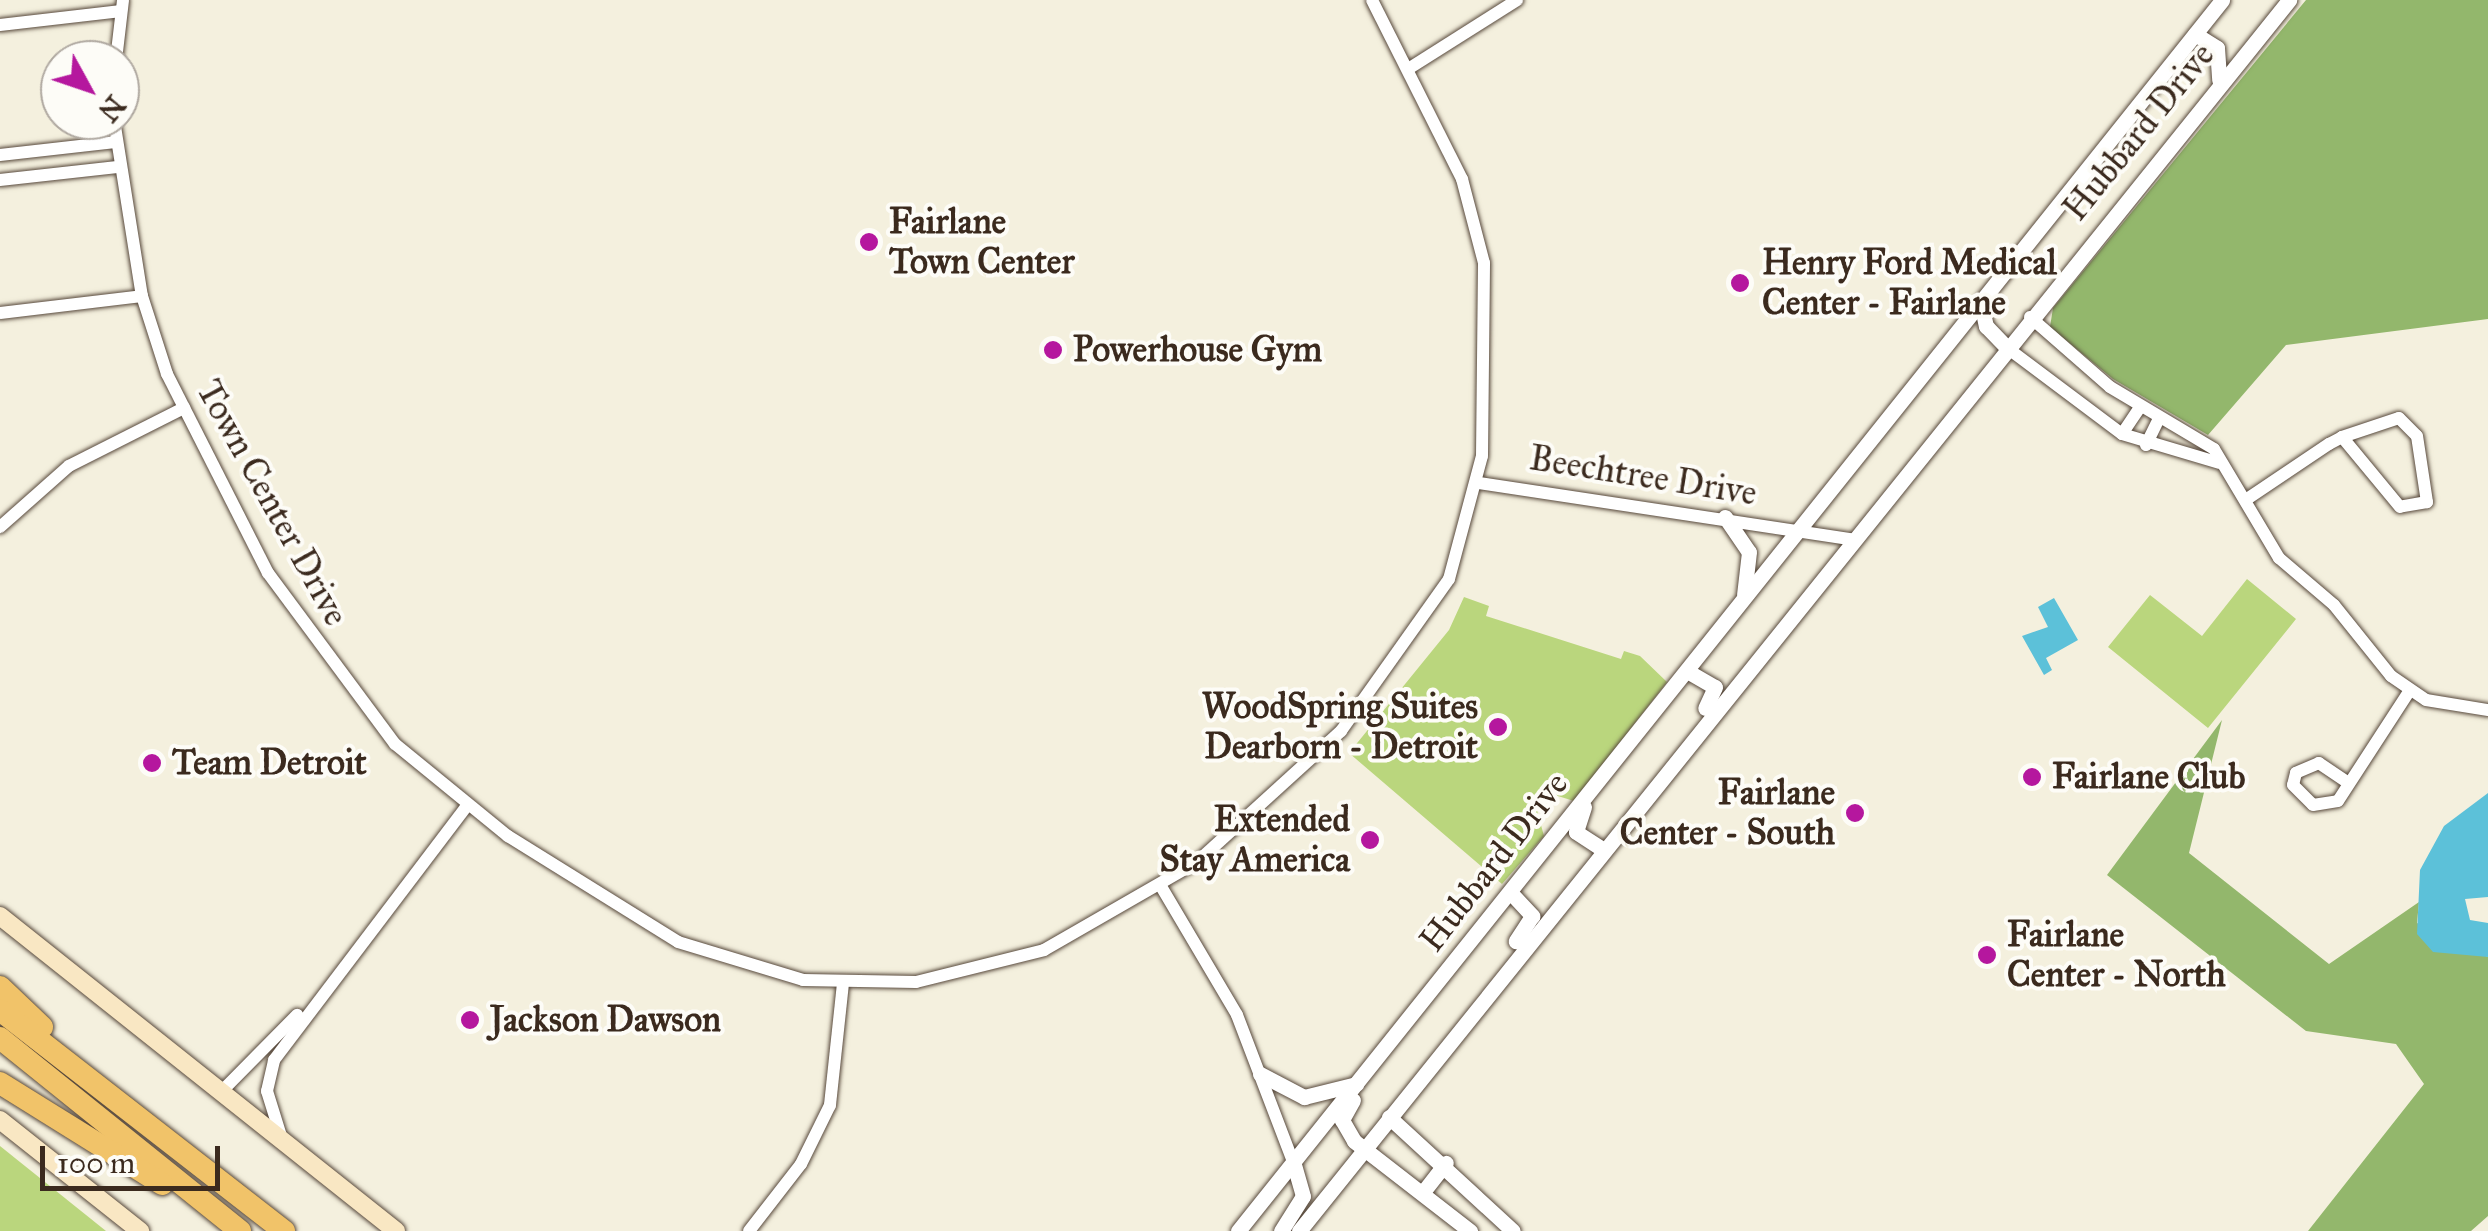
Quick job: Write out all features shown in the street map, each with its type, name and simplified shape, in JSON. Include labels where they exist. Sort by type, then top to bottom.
[{"type":"highway","points":[[0,987],[113,1095]]},
{"type":"highway","points":[[0,1010],[284,1231]]},
{"type":"highway","points":[[0,1038],[240,1231]]},
{"type":"highway","points":[[0,1083],[230,1231]]},
{"type":"main road","points":[[0,916],[396,1231]]},
{"type":"main road","points":[[0,1120],[140,1231]]},
{"type":"street","name":"Town Center Drive","points":[[115,142],[142,296],[184,408],[302,626],[395,744],[467,806],[678,942],[762,972],[843,984],[916,982],[1005,964],[1162,888],[1274,799],[1390,672],[1450,579],[1478,483],[1489,344],[1484,264],[1462,179],[1372,0]]},
{"type":"street","points":[[1408,69],[1517,0]]},
{"type":"street","name":"Hubbard Drive","points":[[1238,1231],[2222,0]]},
{"type":"street","name":"Hubbard Drive","points":[[1299,1231],[2219,80],[2289,0]]},
{"type":"street","points":[[0,26],[122,6],[118,40]]},
{"type":"street","points":[[2195,34],[2218,48],[2219,80]]},
{"type":"street","points":[[0,155],[115,142]]},
{"type":"street","points":[[0,170],[1,180],[117,167]]},
{"type":"street","points":[[0,313],[142,296]]},
{"type":"street","points":[[1981,303],[1986,326],[2006,347],[2122,434],[2146,445],[2219,463]]},
{"type":"street","points":[[2030,317],[2140,407],[2204,441],[2247,499],[2279,558],[2410,690],[2446,707],[2488,710]]},
{"type":"street","points":[[2122,434],[2140,407]]},
{"type":"street","points":[[0,526],[69,466],[184,408]]},
{"type":"street","points":[[2146,445],[2159,418]]},
{"type":"street","points":[[2247,499],[2342,437],[2406,421],[2427,502],[2400,507],[2342,437]]},
{"type":"street","name":"Beechtree Drive","points":[[1478,483],[1725,517],[1798,531]]},
{"type":"street","points":[[1725,517],[1749,552],[1740,604]]},
{"type":"street","points":[[1798,531],[1851,539]]},
{"type":"street","points":[[1650,789],[1712,700],[1707,678],[1686,671]]},
{"type":"street","points":[[2347,782],[2410,690]]},
{"type":"street","points":[[1602,850],[1579,838],[1576,817],[1618,754]]},
{"type":"street","points":[[220,1094],[332,976],[467,806]]},
{"type":"street","points":[[1162,888],[1224,989],[1293,1162],[1303,1196],[1281,1231]]},
{"type":"street","points":[[1454,1034],[1460,1011],[1528,926],[1530,904],[1510,892]]},
{"type":"street","points":[[287,1147],[268,1075],[332,976]]},
{"type":"street","points":[[1438,981],[1346,1108],[1346,1130],[1470,1231]]},
{"type":"street","points":[[749,1231],[801,1164],[830,1105],[843,984]]},
{"type":"street","points":[[1260,1074],[1304,1097],[1356,1084]]},
{"type":"street","points":[[1390,1117],[1446,1163],[1513,1231]]},
{"type":"street","points":[[1423,1192],[1446,1163]]},
{"type":"green space","points":[[2306,0],[2488,0],[2488,319],[2286,345],[2208,435],[2113,379],[2050,327],[2053,308]]},
{"type":"green space","points":[[2247,579],[2296,619],[2208,728],[2108,647],[2150,595],[2202,636]]},
{"type":"green space","points":[[1464,597],[1489,606],[1486,616],[1621,659],[1624,651],[1640,656],[1667,682],[1574,801],[1548,793],[1536,807],[1544,836],[1502,884],[1349,753],[1449,630]]},
{"type":"green space","points":[[2222,720],[2189,853],[2329,964],[2419,902],[2417,923],[2488,957],[2488,1216],[2471,1231],[2308,1231],[2424,1084],[2396,1044],[2306,1031],[2107,875]]},
{"type":"green space","points":[[0,1146],[106,1231],[0,1231]]},
{"type":"water","points":[[2054,598],[2078,640],[2046,658],[2052,670],[2044,675],[2022,636],[2048,627],[2038,607]]},
{"type":"water","points":[[2488,793],[2488,897],[2465,899],[2470,920],[2488,923],[2488,957],[2433,952],[2417,934],[2420,870],[2444,826]]},
{"type":"place","name":"Fairlane Town Center","points":[[869,242]]},
{"type":"place","name":"Henry Ford Medical Center - Fairlane","points":[[1740,283]]},
{"type":"place","name":"Powerhouse Gym","points":[[1053,350]]},
{"type":"place","name":"WoodSpring Suites Dearborn - Detroit","points":[[1498,727]]},
{"type":"place","name":"Team Detroit","points":[[152,763]]},
{"type":"place","name":"Fairlane Club","points":[[2032,777]]},
{"type":"place","name":"Fairlane Center - South","points":[[1855,813]]},
{"type":"place","name":"Extended Stay America","points":[[1370,840]]},
{"type":"place","name":"Fairlane Center - North","points":[[1987,955]]},
{"type":"place","name":"Jackson Dawson","points":[[470,1020]]}]
